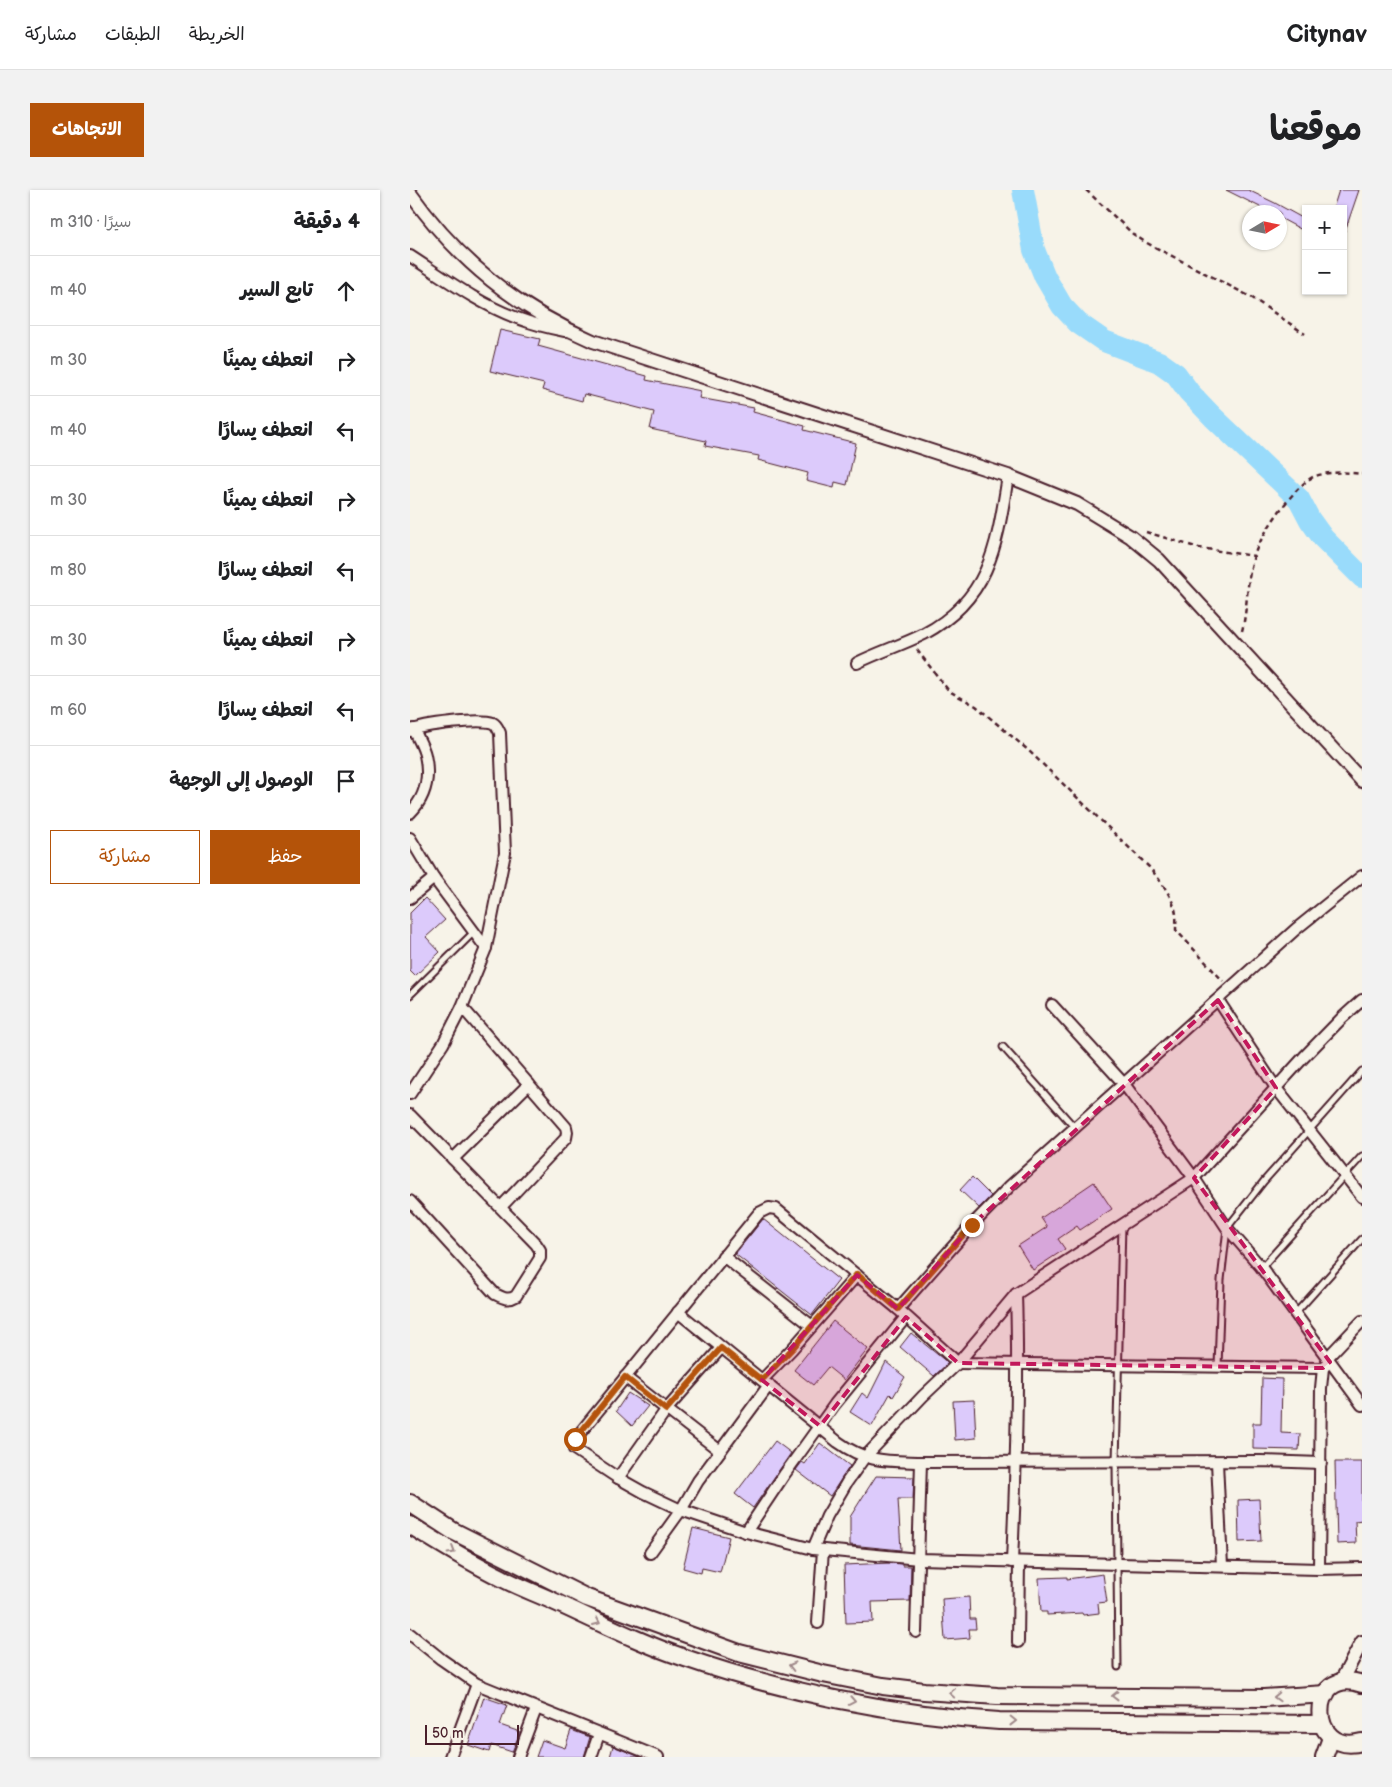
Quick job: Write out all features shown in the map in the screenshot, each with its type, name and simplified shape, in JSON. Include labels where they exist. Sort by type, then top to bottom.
[{"type":"highway","points":[[410,1503],[453,1531],[587,1598],[739,1653],[823,1674],[883,1686],[997,1696],[1264,1698],[1326,1694]]},
{"type":"highway","points":[[410,1525],[455,1553],[503,1579],[620,1633],[685,1658],[749,1678],[827,1697],[900,1711],[960,1719],[1321,1724]]},
{"type":"highway","points":[[1362,1684],[1340,1683],[1326,1694],[1321,1703],[1319,1714],[1321,1724],[1331,1738],[1339,1743],[1348,1745],[1362,1744]]},
{"type":"highway","points":[[1324,1757],[1331,1738]]},
{"type":"highway","points":[[1353,1757],[1362,1744]]},
{"type":"street","points":[[410,193],[437,229],[484,276],[537,313],[576,334],[1008,476],[1077,504],[1131,536],[1159,560],[1362,781]]},
{"type":"street","points":[[410,256],[469,294],[500,311],[534,324],[576,334]]},
{"type":"street","points":[[857,663],[926,633],[959,610],[979,585],[990,561],[998,535],[1008,476]]},
{"type":"street","points":[[410,813],[424,796],[427,773],[425,754],[412,730],[463,722],[491,722],[497,726],[500,733],[505,853],[486,948],[462,1007],[443,1044],[410,1094]]},
{"type":"street","points":[[410,838],[434,878],[486,948]]},
{"type":"street","points":[[898,1309],[972,1225],[1010,1186],[1296,929],[1362,876]]},
{"type":"street","points":[[410,898],[434,878]]},
{"type":"street","points":[[1218,1000],[1276,1088],[1362,1197]]},
{"type":"street","points":[[818,1624],[818,1550],[832,1507],[864,1458],[923,1396],[958,1363],[1016,1294],[1194,1178],[1342,1018],[1362,1000]]},
{"type":"street","points":[[1052,1004],[1124,1084],[1194,1178],[1227,1228],[1261,1267],[1327,1363],[1362,1405]]},
{"type":"street","points":[[462,1007],[566,1127],[567,1132],[566,1138],[501,1207]]},
{"type":"street","points":[[453,1159],[529,1084]]},
{"type":"street","points":[[410,1115],[501,1207],[540,1250],[540,1258],[516,1296],[511,1299],[504,1299],[495,1294],[410,1201]]},
{"type":"street","points":[[1327,1363],[1218,1367],[958,1363],[857,1274],[776,1209],[769,1208],[758,1213],[625,1377],[575,1439],[574,1449],[618,1478],[681,1510],[746,1532],[818,1550],[919,1559],[1319,1569],[1362,1568]]},
{"type":"street","points":[[723,1256],[812,1326]]},
{"type":"street","points":[[650,1553],[681,1510],[698,1481],[765,1383],[857,1274]]},
{"type":"street","points":[[1016,1294],[1018,1365],[1015,1562],[1018,1642]]},
{"type":"street","points":[[678,1312],[850,1451],[864,1458],[921,1462],[1262,1461],[1321,1463]]},
{"type":"street","points":[[746,1532],[835,1404],[906,1318]]},
{"type":"street","points":[[1319,1569],[1321,1388],[1327,1363],[1362,1321]]},
{"type":"street","points":[[618,1478],[666,1410],[721,1348]]},
{"type":"street","points":[[625,1377],[720,1451]]},
{"type":"street","points":[[916,1632],[921,1462]]},
{"type":"street","points":[[1217,1462],[1222,1566]]},
{"type":"street","points":[[410,1635],[477,1684],[658,1757]]},
{"type":"street","points":[[1340,1683],[1362,1642]]},
{"type":"street","points":[[450,1757],[477,1684]]},
{"type":"street","points":[[518,1757],[536,1709]]},
{"type":"street","points":[[590,1757],[599,1734]]},
{"type":"lane","points":[[410,994],[473,933]]},
{"type":"lane","points":[[1004,1047],[1075,1128]]},
{"type":"lane","points":[[1218,1367],[1221,1280],[1227,1228],[1264,1181],[1362,1071]]},
{"type":"lane","points":[[1261,1267],[1362,1156]]},
{"type":"lane","points":[[1118,1667],[1116,1462],[1122,1224]]},
{"type":"lane","points":[[1295,1314],[1362,1239]]},
{"type":"path","points":[[1086,190],[1145,242],[1251,297],[1305,334]]},
{"type":"path","points":[[1238,647],[1245,619],[1254,556],[1273,518],[1304,484],[1313,477],[1345,472],[1362,474]]},
{"type":"path","points":[[1142,531],[1199,548],[1254,556]]},
{"type":"path","points":[[910,641],[949,691],[976,706],[1028,750],[1150,867],[1170,896],[1176,911],[1176,930],[1231,988]]},
{"type":"highlighted area","points":[[1218,1000],[1276,1088],[1194,1178],[1330,1362],[1323,1368],[958,1363],[906,1317],[820,1426],[762,1380],[857,1275],[898,1309],[972,1225]]},
{"type":"building","points":[[1226,190],[1248,190],[1279,205],[1256,205]]},
{"type":"building","points":[[1339,190],[1359,190],[1347,225],[1347,205],[1334,205]]},
{"type":"building","points":[[1287,210],[1302,218],[1302,230],[1287,222]]},
{"type":"building","points":[[500,330],[540,339],[538,346],[647,376],[646,380],[701,391],[699,398],[754,408],[753,412],[805,426],[804,430],[856,443],[847,485],[835,482],[834,488],[806,481],[808,473],[758,460],[759,456],[705,446],[706,441],[650,429],[654,412],[584,394],[582,401],[542,390],[544,384],[490,371]]},
{"type":"building","points":[[425,898],[445,920],[426,937],[440,952],[415,976],[410,971],[410,913]]},
{"type":"building","points":[[972,1177],[991,1196],[979,1208],[960,1190]]},
{"type":"building","points":[[1094,1182],[1112,1209],[1080,1230],[1077,1226],[1058,1239],[1065,1249],[1033,1270],[1018,1246],[1047,1227],[1041,1218]]},
{"type":"building","points":[[763,1219],[839,1280],[812,1315],[735,1254]]},
{"type":"building","points":[[833,1321],[868,1349],[844,1380],[828,1367],[813,1385],[794,1370]]},
{"type":"building","points":[[911,1333],[948,1363],[934,1376],[900,1347]]},
{"type":"building","points":[[886,1362],[905,1377],[893,1397],[890,1394],[872,1426],[850,1412],[862,1393],[868,1398]]},
{"type":"building","points":[[1262,1378],[1282,1379],[1281,1433],[1300,1434],[1299,1450],[1253,1449],[1253,1423],[1261,1423]]},
{"type":"building","points":[[628,1393],[648,1406],[632,1426],[616,1411]]},
{"type":"building","points":[[974,1400],[976,1438],[955,1440],[953,1401]]},
{"type":"building","points":[[775,1441],[791,1453],[753,1508],[735,1494]]},
{"type":"building","points":[[820,1443],[850,1466],[830,1496],[796,1470],[802,1462],[805,1464]]},
{"type":"building","points":[[1335,1462],[1362,1462],[1362,1520],[1355,1521],[1356,1543],[1337,1544]]},
{"type":"building","points":[[876,1476],[914,1477],[913,1499],[898,1499],[901,1550],[850,1545],[850,1517]]},
{"type":"building","points":[[1259,1499],[1261,1541],[1239,1542],[1238,1500]]},
{"type":"building","points":[[693,1528],[729,1537],[720,1572],[702,1568],[701,1573],[683,1568]]},
{"type":"building","points":[[890,1563],[911,1566],[910,1601],[872,1602],[873,1622],[846,1623],[844,1565]]},
{"type":"building","points":[[1103,1574],[1107,1602],[1098,1603],[1099,1613],[1047,1615],[1047,1612],[1041,1612],[1039,1578],[1067,1577],[1067,1579]]},
{"type":"building","points":[[969,1597],[970,1619],[975,1619],[976,1629],[969,1629],[970,1638],[945,1640],[942,1599]]},
{"type":"building","points":[[484,1697],[507,1705],[500,1725],[520,1732],[512,1752],[491,1745],[489,1752],[468,1745]]},
{"type":"building","points":[[571,1730],[590,1737],[584,1757],[536,1757],[542,1740],[565,1748]]},
{"type":"building","points":[[613,1746],[640,1757],[610,1757]]},
{"type":"waterway","points":[[1023,190],[1034,250],[1045,277],[1062,306],[1078,323],[1104,341],[1159,362],[1176,374],[1189,392],[1213,417],[1299,499],[1310,520],[1323,538],[1362,577]]},
{"type":"route","points":[[575,1439],[625,1377],[666,1410],[721,1348],[762,1380],[792,1349],[857,1274],[898,1309],[972,1225]]}]
